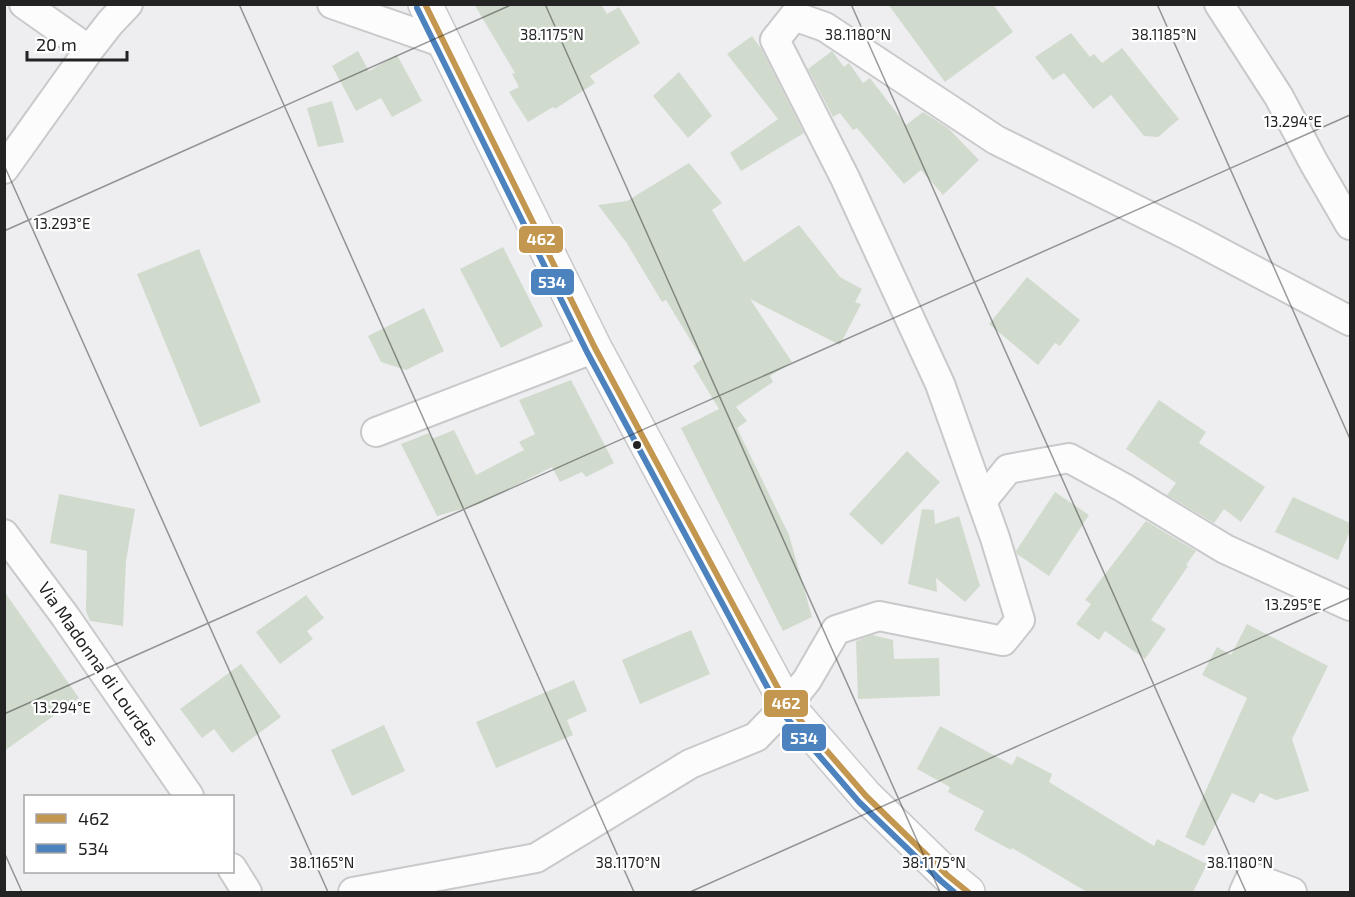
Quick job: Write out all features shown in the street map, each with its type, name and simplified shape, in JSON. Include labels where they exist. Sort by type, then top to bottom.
[{"type":"street","points":[[24,4],[89,50]]},
{"type":"street","points":[[4,169],[89,50],[128,4]]},
{"type":"street","points":[[332,4],[444,43]]},
{"type":"street","points":[[425,4],[595,348],[787,705],[866,796],[947,875],[968,892]]},
{"type":"street","points":[[1219,4],[1279,97],[1350,225]]},
{"type":"street","points":[[353,892],[536,858],[690,764],[756,736],[787,705],[807,680],[836,630],[879,616],[1003,641],[1020,620],[982,501],[940,384],[845,178],[775,40],[794,16],[825,27],[996,140],[1189,236],[1350,321]]},
{"type":"street","points":[[376,432],[595,348]]},
{"type":"street","points":[[982,501],[1008,469],[1069,458],[1225,549],[1350,606]]},
{"type":"street","name":"Via Madonna di Lourdes","points":[[4,534],[72,626],[188,795]]},
{"type":"street","points":[[234,871],[247,892]]},
{"type":"street","points":[[1244,892],[1251,877],[1292,892]]},
{"type":"building","points":[[474,4],[601,4],[607,14],[619,7],[640,43],[590,76],[595,83],[555,109],[553,107],[528,122],[509,92],[519,87],[512,74],[515,73]]},
{"type":"building","points":[[888,4],[993,4],[1013,32],[945,82]]},
{"type":"building","points":[[1071,33],[1090,57],[1094,54],[1102,63],[1122,48],[1179,119],[1158,137],[1144,136],[1111,95],[1093,109],[1064,73],[1053,80],[1035,57]]},
{"type":"building","points":[[752,36],[762,50],[804,133],[741,171],[730,153],[778,119],[727,54]]},
{"type":"building","points":[[358,51],[369,71],[397,55],[422,101],[392,117],[381,98],[356,111],[332,66]]},
{"type":"building","points":[[832,51],[844,67],[849,63],[863,83],[870,78],[906,125],[923,112],[948,128],[979,160],[943,195],[921,170],[904,184],[857,128],[853,130],[840,113],[833,117],[808,69]]},
{"type":"building","points":[[679,72],[712,116],[688,138],[653,96]]},
{"type":"building","points":[[332,101],[344,142],[318,147],[307,108]]},
{"type":"building","points":[[689,163],[722,203],[712,210],[744,262],[799,225],[840,277],[862,289],[855,302],[861,304],[840,345],[750,299],[792,362],[770,376],[773,382],[736,407],[747,421],[737,428],[789,535],[812,617],[783,631],[681,428],[719,409],[693,366],[702,359],[666,300],[662,302],[626,242],[598,205],[627,201]]},
{"type":"building","points":[[503,247],[543,326],[501,348],[460,269]]},
{"type":"building","points":[[199,249],[261,402],[200,427],[137,274]]},
{"type":"building","points":[[1027,277],[1080,320],[1060,346],[1055,343],[1038,365],[989,324]]},
{"type":"building","points":[[424,308],[444,351],[406,370],[381,362],[368,336]]},
{"type":"building","points":[[571,380],[614,463],[586,477],[582,472],[560,482],[552,467],[479,504],[437,516],[401,444],[429,433],[432,439],[454,430],[476,475],[524,450],[519,442],[535,434],[519,400]]},
{"type":"building","points":[[1159,400],[1206,432],[1199,443],[1265,487],[1241,522],[1224,509],[1214,523],[1167,495],[1176,483],[1126,449]]},
{"type":"building","points":[[907,451],[940,482],[882,545],[849,514]]},
{"type":"building","points":[[1055,492],[1089,515],[1049,576],[1016,551]]},
{"type":"building","points":[[59,494],[135,509],[126,561],[123,626],[90,621],[86,611],[87,551],[50,543]]},
{"type":"building","points":[[1293,497],[1350,523],[1350,531],[1338,560],[1275,532]]},
{"type":"building","points":[[922,509],[934,510],[935,524],[959,516],[980,586],[965,602],[936,578],[937,592],[908,584]]},
{"type":"building","points":[[1146,521],[1196,551],[1151,620],[1166,629],[1145,659],[1105,631],[1099,640],[1076,624],[1091,604],[1085,600]]},
{"type":"building","points":[[4,591],[79,698],[4,751]]},
{"type":"building","points":[[306,595],[324,618],[307,631],[313,639],[280,664],[256,632]]},
{"type":"building","points":[[1247,624],[1328,666],[1292,739],[1309,791],[1276,800],[1260,793],[1254,803],[1232,793],[1204,846],[1185,837],[1247,698],[1202,675],[1217,647],[1231,655]]},
{"type":"building","points":[[691,630],[710,674],[640,704],[622,660]]},
{"type":"building","points":[[872,635],[893,640],[894,659],[939,658],[940,696],[858,699],[856,641]]},
{"type":"building","points":[[241,664],[281,717],[232,753],[214,729],[202,738],[180,709]]},
{"type":"building","points":[[574,680],[587,711],[567,720],[573,735],[496,768],[476,722]]},
{"type":"building","points":[[384,725],[405,771],[352,796],[331,750]]},
{"type":"building","points":[[940,726],[1012,765],[1017,756],[1052,774],[1049,782],[1154,846],[1157,839],[1207,864],[1193,892],[1087,892],[1012,848],[1011,850],[974,830],[984,811],[948,792],[950,787],[917,769]]},
{"type":"transit line","name":"462","points":[[425,4],[595,348],[787,705],[866,796],[947,875],[968,892]]},
{"type":"transit line","name":"534","points":[[417,8],[587,352],[779,709],[859,802],[954,892]]}]
